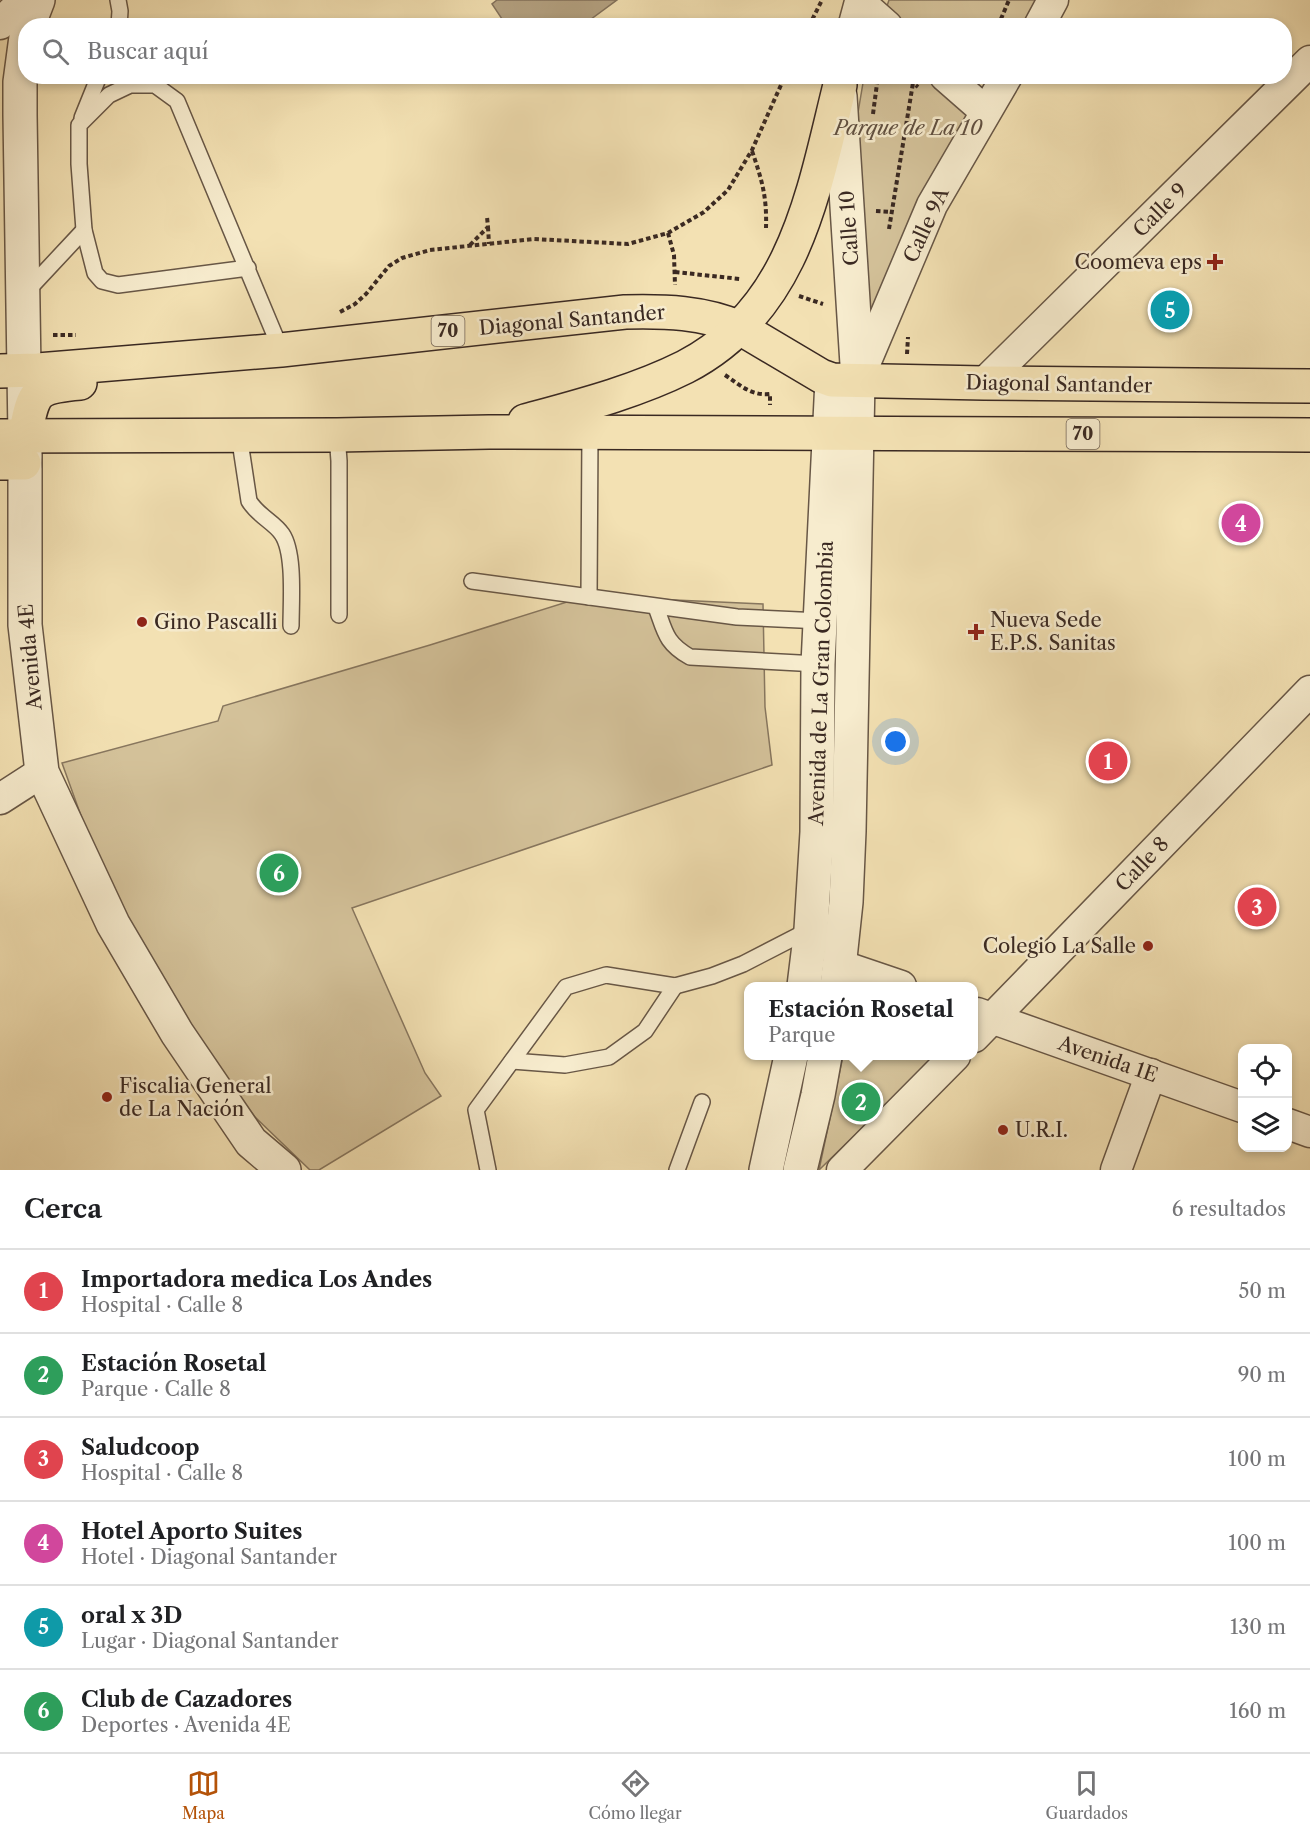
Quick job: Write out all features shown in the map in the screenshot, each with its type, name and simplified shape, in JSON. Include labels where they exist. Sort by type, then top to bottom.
[{"type":"main road","points":[[489,432],[637,388],[700,358],[740,328],[773,287],[797,238],[821,164],[840,84]]},
{"type":"main road","name":"Diagonal Santander","points":[[11,370],[281,350],[333,328],[625,312],[673,312],[711,317],[740,328],[821,376],[845,380],[1310,386]]},
{"type":"main road","points":[[12,449],[34,398],[39,392],[54,386],[235,371],[279,362],[333,328]]},
{"type":"main road","name":"70","points":[[12,449],[239,435],[489,432],[1310,435]]},
{"type":"street","points":[[0,24],[24,0]]},
{"type":"street","points":[[31,18],[38,0]]},
{"type":"street","points":[[1043,18],[1053,0]]},
{"type":"street","points":[[859,9],[874,18]]},
{"type":"street","name":"Calle 9","points":[[1292,80],[1310,62]]},
{"type":"street","name":"Avenida 4E","points":[[21,84],[23,335],[11,370],[12,449],[25,625],[42,772],[113,924],[177,1033],[251,1142],[284,1170]]},
{"type":"street","name":"Calle 10","points":[[841,84],[845,380]]},
{"type":"street","points":[[954,84],[985,111]]},
{"type":"street","name":"Calle 9A","points":[[845,380],[932,205],[1002,84]]},
{"type":"street","name":"Calle 9","points":[[984,383],[1288,84]]},
{"type":"street","name":"Avenida de La Gran Colombia","points":[[838,976],[846,902],[849,831],[843,433],[845,380]]},
{"type":"street","name":"Avenida de La Gran Colombia","points":[[805,982],[811,929],[817,832],[818,664],[821,621],[843,433]]},
{"type":"street","name":"Calle 8","points":[[980,1022],[1310,691]]},
{"type":"street","points":[[0,799],[42,772]]},
{"type":"street","points":[[838,976],[872,982]]},
{"type":"street","name":"Avenida 1E","points":[[980,1022],[1151,1074],[1238,1106]]},
{"type":"street","points":[[766,1170],[790,1060]]},
{"type":"street","points":[[800,1170],[824,1060]]},
{"type":"street","points":[[842,1170],[951,1060]]},
{"type":"street","points":[[1116,1170],[1151,1074]]},
{"type":"street","points":[[1292,1126],[1310,1132]]},
{"type":"lane","points":[[118,0],[119,18]]},
{"type":"lane","points":[[96,84],[79,125],[79,164],[84,230],[95,273],[102,281],[118,285],[248,268]]},
{"type":"lane","points":[[79,125],[109,95],[130,85],[155,85],[177,101],[281,350]]},
{"type":"lane","points":[[23,295],[84,230]]},
{"type":"lane","points":[[589,597],[590,432]]},
{"type":"lane","points":[[239,435],[249,501],[255,510],[282,533],[290,553],[291,626]]},
{"type":"lane","points":[[337,435],[339,615]]},
{"type":"lane","points":[[472,581],[737,617],[821,621]]},
{"type":"lane","points":[[656,606],[666,636],[675,648],[690,657],[818,664]]},
{"type":"lane","points":[[488,1170],[476,1110],[566,987],[606,975],[675,986],[712,976],[743,964],[811,929]]},
{"type":"lane","points":[[512,1061],[564,1065],[609,1057],[645,1031],[675,986]]},
{"type":"lane","points":[[677,1170],[702,1102]]},
{"type":"path","points":[[813,18],[822,0]]},
{"type":"path","points":[[1001,18],[1009,0]]},
{"type":"path","points":[[333,328],[340,312],[355,304],[366,294],[388,266],[402,258],[430,250],[534,238],[628,244],[668,233],[704,212],[728,190],[752,150],[781,84]]},
{"type":"path","points":[[888,234],[913,84]]},
{"type":"path","points":[[752,150],[761,177],[766,203],[766,234]]},
{"type":"path","points":[[487,217],[489,244]]},
{"type":"path","points":[[469,246],[488,227]]},
{"type":"path","points":[[23,335],[82,334]]},
{"type":"green space","points":[[889,0],[1038,0],[1026,18],[896,18],[886,9]]},
{"type":"green space","name":"Parque de La 10","points":[[863,84],[942,84],[974,110],[865,327],[848,172]]},
{"type":"green space","points":[[586,596],[763,604],[765,707],[772,765],[352,908],[425,1073],[441,1096],[319,1170],[310,1170],[255,1117],[150,981],[89,838],[62,763],[218,721],[223,706]]},
{"type":"green space","points":[[842,1060],[932,1060],[819,1170]]},
{"type":"shaded area","points":[[497,0],[617,0],[593,18],[501,18],[492,4]]},
{"type":"place","name":"Coomeva eps","points":[[1215,262]]},
{"type":"place","name":"oral x 3D","points":[[1170,310]]},
{"type":"place","name":"Hotel Aporto Suites","points":[[1241,523]]},
{"type":"place","name":"Gino Pascalli","points":[[142,622]]},
{"type":"place","name":"Nueva Sede E.P.S. Sanitas","points":[[976,632]]},
{"type":"place","name":"Importadora medica Los Andes","points":[[1108,761]]},
{"type":"place","name":"Club de Cazadores","points":[[279,873]]},
{"type":"place","name":"Saludcoop","points":[[1257,907]]},
{"type":"place","name":"Colegio La Salle","points":[[1148,946]]},
{"type":"place","name":"Fiscalia General de La Nación","points":[[107,1097]]},
{"type":"place","name":"Estación Rosetal","points":[[861,1102]]},
{"type":"place","name":"U.R.I.","points":[[1003,1130]]}]
